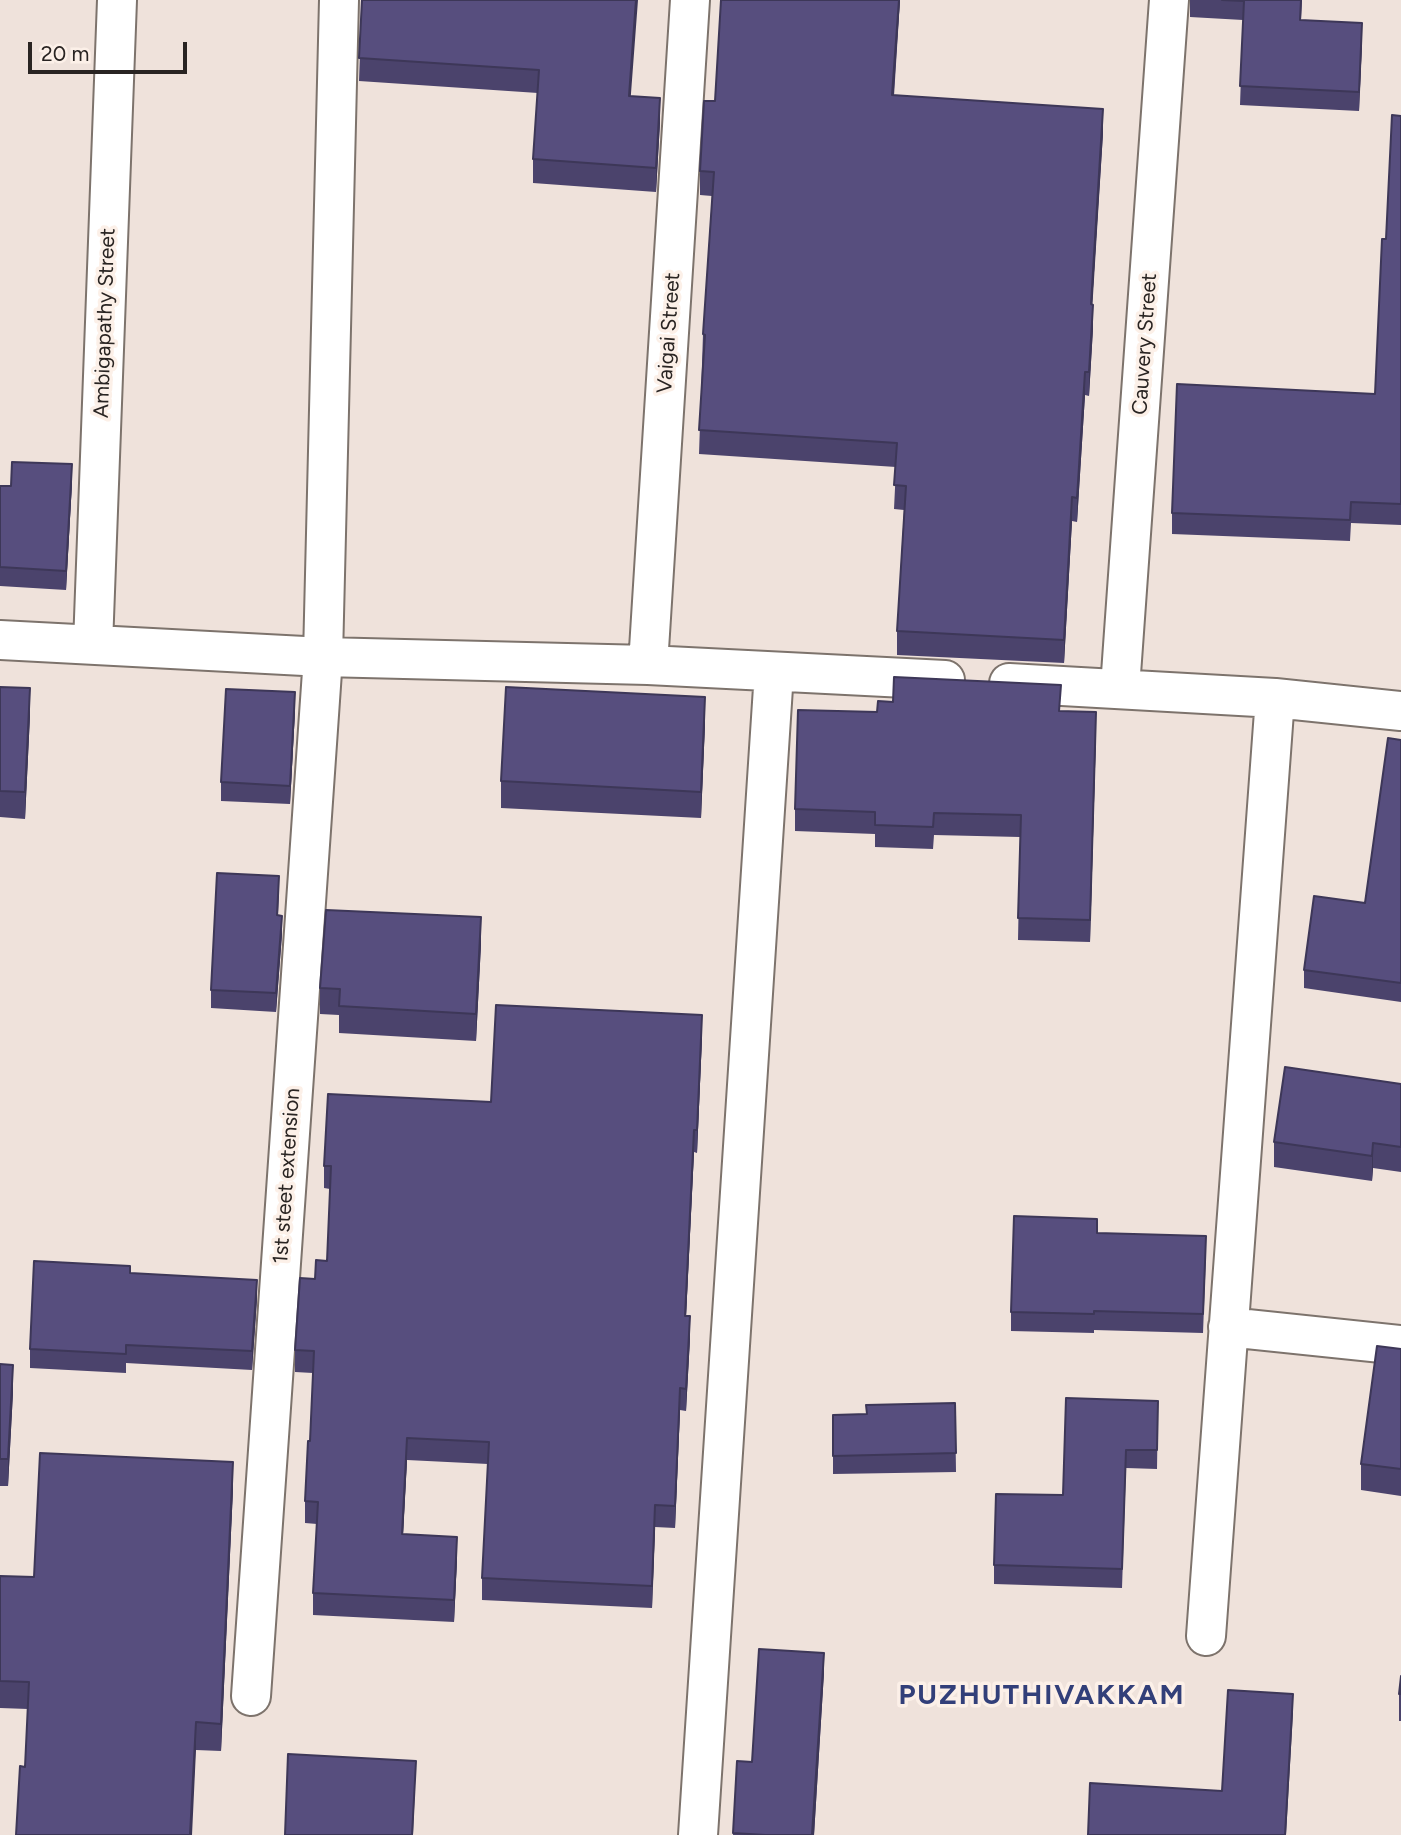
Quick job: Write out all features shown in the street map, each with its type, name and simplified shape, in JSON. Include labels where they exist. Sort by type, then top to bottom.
[{"type":"street","name":"Ambigapathy Street","points":[[93,645],[117,0]]},
{"type":"street","name":"1st steet extension","points":[[251,1696],[323,657],[340,0]]},
{"type":"street","name":"Vaigai Street","points":[[648,666],[690,0]]},
{"type":"street","name":"Cauvery Street","points":[[1120,688],[1169,0]]},
{"type":"street","points":[[0,640],[323,657],[648,666],[1120,688],[1275,698],[1401,710]]},
{"type":"street","points":[[698,1835],[774,672]]},
{"type":"street","points":[[1206,1636],[1275,698]]},
{"type":"street","points":[[1228,1327],[1401,1345]]},
{"type":"building","points":[[362,0],[636,0],[629,96],[660,98],[656,168],[533,159],[539,70],[359,58]]},
{"type":"building","points":[[721,0],[899,0],[892,95],[1103,109],[1089,372],[1085,372],[1077,498],[1072,497],[1064,640],[897,631],[906,486],[894,485],[897,443],[699,430],[714,172],[700,171],[704,101],[715,101]]},
{"type":"building","points":[[1222,0],[1301,0],[1300,20],[1362,23],[1359,92],[1240,86],[1244,1]]},
{"type":"building","points":[[1392,115],[1401,116],[1401,504],[1351,502],[1350,520],[1172,513],[1177,384],[1375,394],[1382,239],[1386,239]]},
{"type":"building","points":[[12,462],[72,464],[66,571],[0,567],[0,486],[11,486]]},
{"type":"building","points":[[894,677],[1061,685],[1059,711],[1096,712],[1090,920],[1018,918],[1021,815],[934,813],[933,827],[875,825],[875,812],[795,809],[798,710],[877,712],[878,701],[893,702]]},
{"type":"building","points":[[0,687],[30,688],[25,792],[0,791]]},
{"type":"building","points":[[506,687],[705,697],[701,792],[501,781]]},
{"type":"building","points":[[226,689],[295,692],[290,786],[221,782]]},
{"type":"building","points":[[1388,738],[1401,740],[1401,983],[1304,970],[1314,896],[1365,903]]},
{"type":"building","points":[[217,873],[279,876],[277,915],[282,916],[276,993],[211,990]]},
{"type":"building","points":[[326,910],[481,917],[476,1014],[339,1006],[340,989],[320,988]]},
{"type":"building","points":[[496,1005],[702,1015],[685,1316],[690,1316],[686,1389],[680,1388],[675,1506],[655,1505],[652,1586],[482,1578],[489,1442],[407,1438],[402,1534],[457,1537],[454,1600],[313,1593],[318,1502],[305,1501],[314,1351],[295,1350],[300,1278],[315,1279],[316,1260],[327,1261],[331,1166],[324,1166],[328,1094],[491,1102]]},
{"type":"building","points":[[1285,1067],[1401,1084],[1401,1147],[1373,1143],[1372,1156],[1274,1142]]},
{"type":"building","points":[[1014,1216],[1097,1219],[1097,1233],[1206,1236],[1203,1314],[1011,1312]]},
{"type":"building","points":[[34,1261],[130,1266],[130,1273],[257,1280],[252,1351],[126,1345],[126,1354],[30,1349]]},
{"type":"building","points":[[1377,1346],[1401,1349],[1401,1469],[1361,1464]]},
{"type":"building","points":[[0,1364],[13,1365],[8,1459],[0,1459]]},
{"type":"building","points":[[1066,1398],[1158,1401],[1157,1450],[1126,1450],[1122,1569],[994,1565],[996,1494],[1063,1495]]},
{"type":"building","points":[[955,1403],[956,1453],[833,1456],[833,1415],[867,1414],[866,1405]]},
{"type":"building","points":[[40,1453],[233,1462],[221,1724],[196,1722],[190,1835],[16,1835],[20,1766],[25,1767],[29,1682],[0,1681],[0,1576],[34,1577]]},
{"type":"building","points":[[759,1649],[824,1653],[812,1835],[733,1833],[737,1761],[752,1762]]},
{"type":"building","points":[[1228,1690],[1293,1694],[1285,1835],[1088,1835],[1090,1783],[1222,1791]]},
{"type":"building","points":[[288,1754],[416,1761],[412,1835],[285,1835]]},
{"type":"district","name":"PUZHUTHIVAKKAM","points":[[1042,1696]]}]
